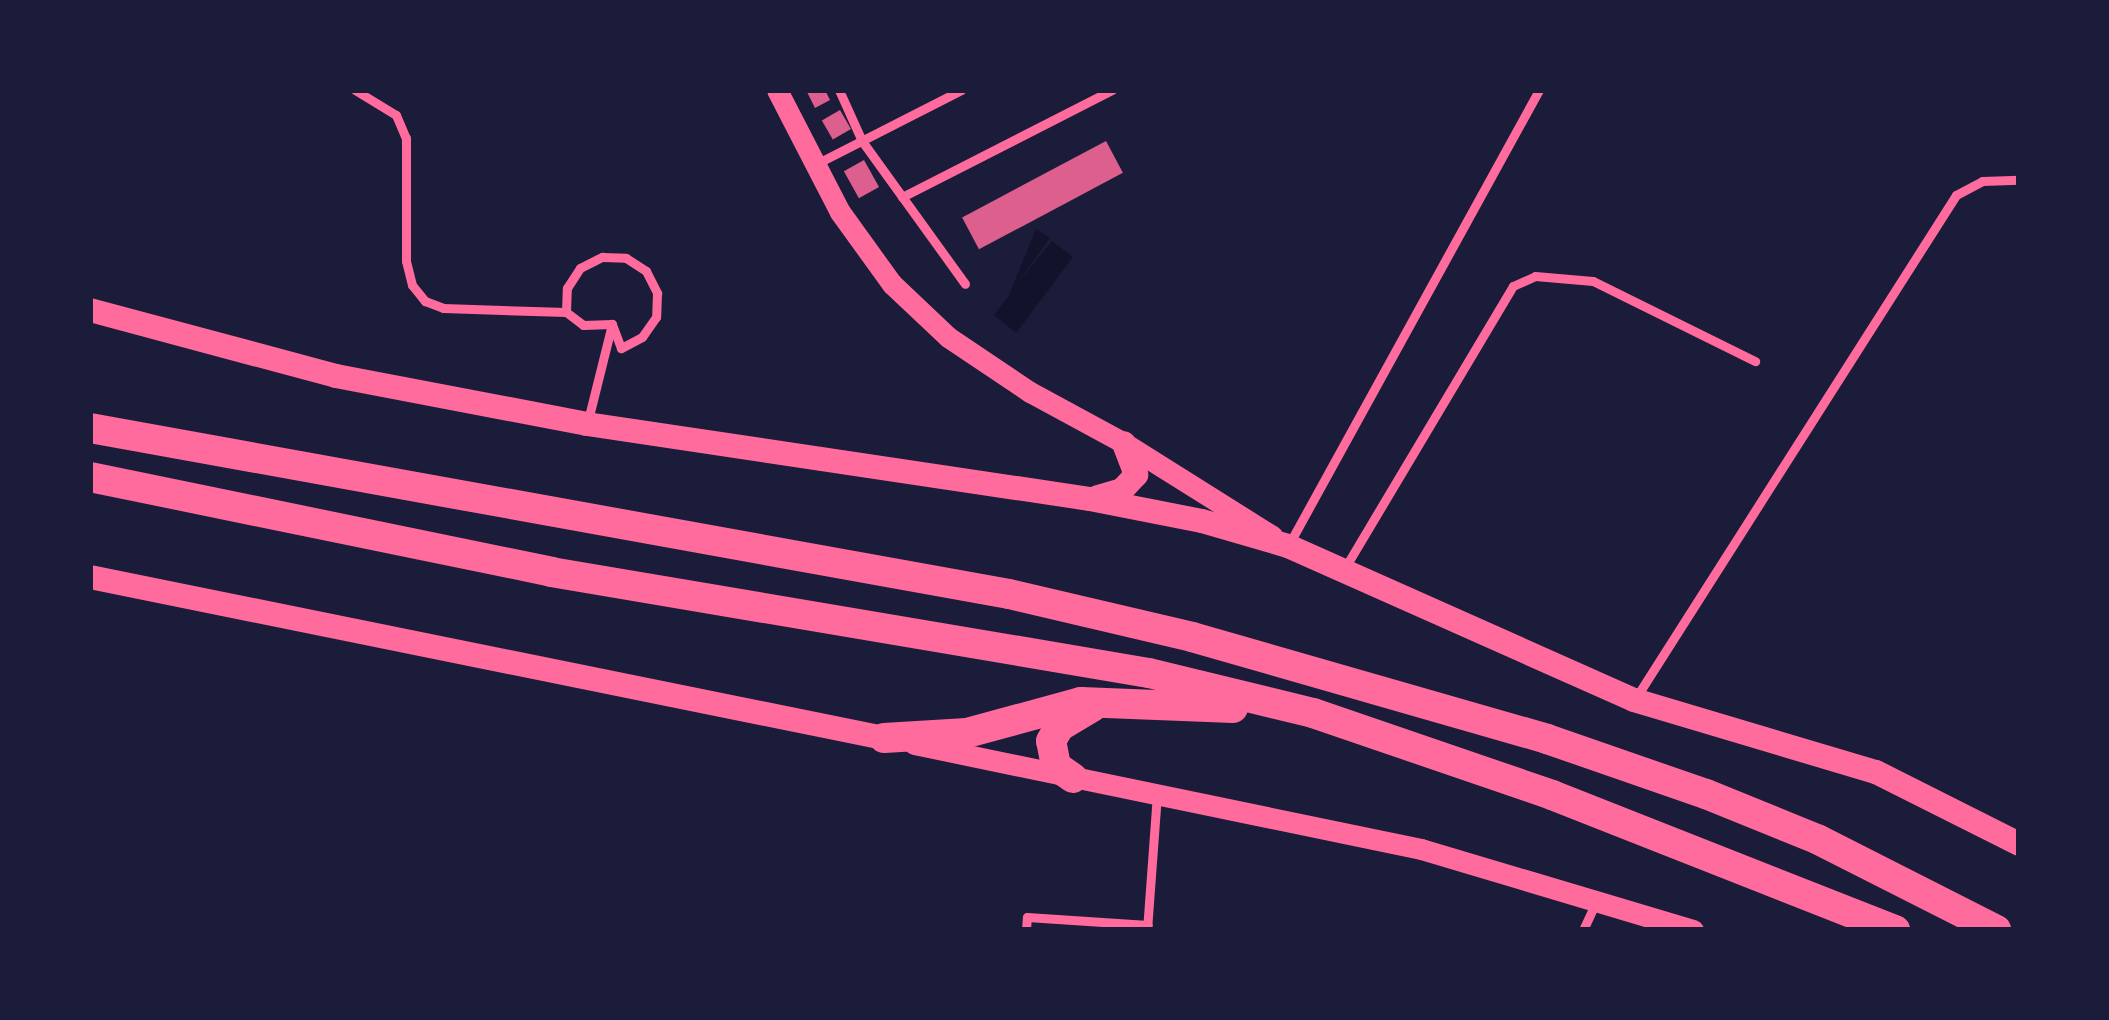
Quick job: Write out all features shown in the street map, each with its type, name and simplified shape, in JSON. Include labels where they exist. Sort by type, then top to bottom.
[{"type":"highway","points":[[90,428],[1010,594],[1192,638],[1547,739],[1706,794],[1816,839],[1996,930]]},
{"type":"highway","points":[[90,477],[530,568],[1149,673],[1313,713],[1552,795],[1895,930]]},
{"type":"highway","points":[[884,738],[968,733],[1053,706],[1104,702],[1313,713]]},
{"type":"highway","points":[[1073,778],[1056,766],[1051,741],[1078,712],[1104,702]]},
{"type":"main road","points":[[90,310],[336,376],[586,424],[1168,512],[1288,546],[1634,700],[1876,772],[2019,844]]},
{"type":"main road","points":[[1090,499],[1132,483],[1136,464],[1124,443]]},
{"type":"main road","points":[[90,577],[884,738]]},
{"type":"street","points":[[777,90],[840,212],[892,284],[948,337],[1030,392],[1124,443],[1288,546]]},
{"type":"street","points":[[884,738],[1421,850],[1693,930]]},
{"type":"lane","points":[[355,90],[397,115],[406,138],[406,261],[412,285],[425,301],[443,308],[566,312],[583,325],[612,324]]},
{"type":"lane","points":[[839,90],[862,141],[965,284]]},
{"type":"lane","points":[[816,165],[961,90]]},
{"type":"lane","points":[[902,197],[1112,90]]},
{"type":"lane","points":[[1288,546],[1539,90]]},
{"type":"lane","points":[[1634,700],[1956,195],[1982,181],[2019,180]]},
{"type":"lane","points":[[566,312],[567,288],[580,268],[602,257],[626,258],[646,271],[657,293],[656,317],[642,337],[621,348],[612,324]]},
{"type":"lane","points":[[1343,571],[1513,286],[1535,275],[1593,281],[1755,361]]},
{"type":"lane","points":[[586,424],[612,324]]},
{"type":"lane","points":[[1026,930],[1027,917],[1147,927],[1157,795]]},
{"type":"lane","points":[[1583,930],[1595,902]]},
{"type":"shaded area","points":[[1036,229],[1050,238],[1013,289],[1052,241],[1073,257],[1016,333],[994,315],[1008,297]]},
{"type":"building","points":[[806,90],[825,90],[830,100],[815,108]]},
{"type":"building","points":[[840,110],[851,129],[833,140],[822,120]]},
{"type":"building","points":[[1106,141],[1123,173],[979,249],[962,218]]},
{"type":"building","points":[[864,160],[879,187],[859,198],[844,171]]}]
